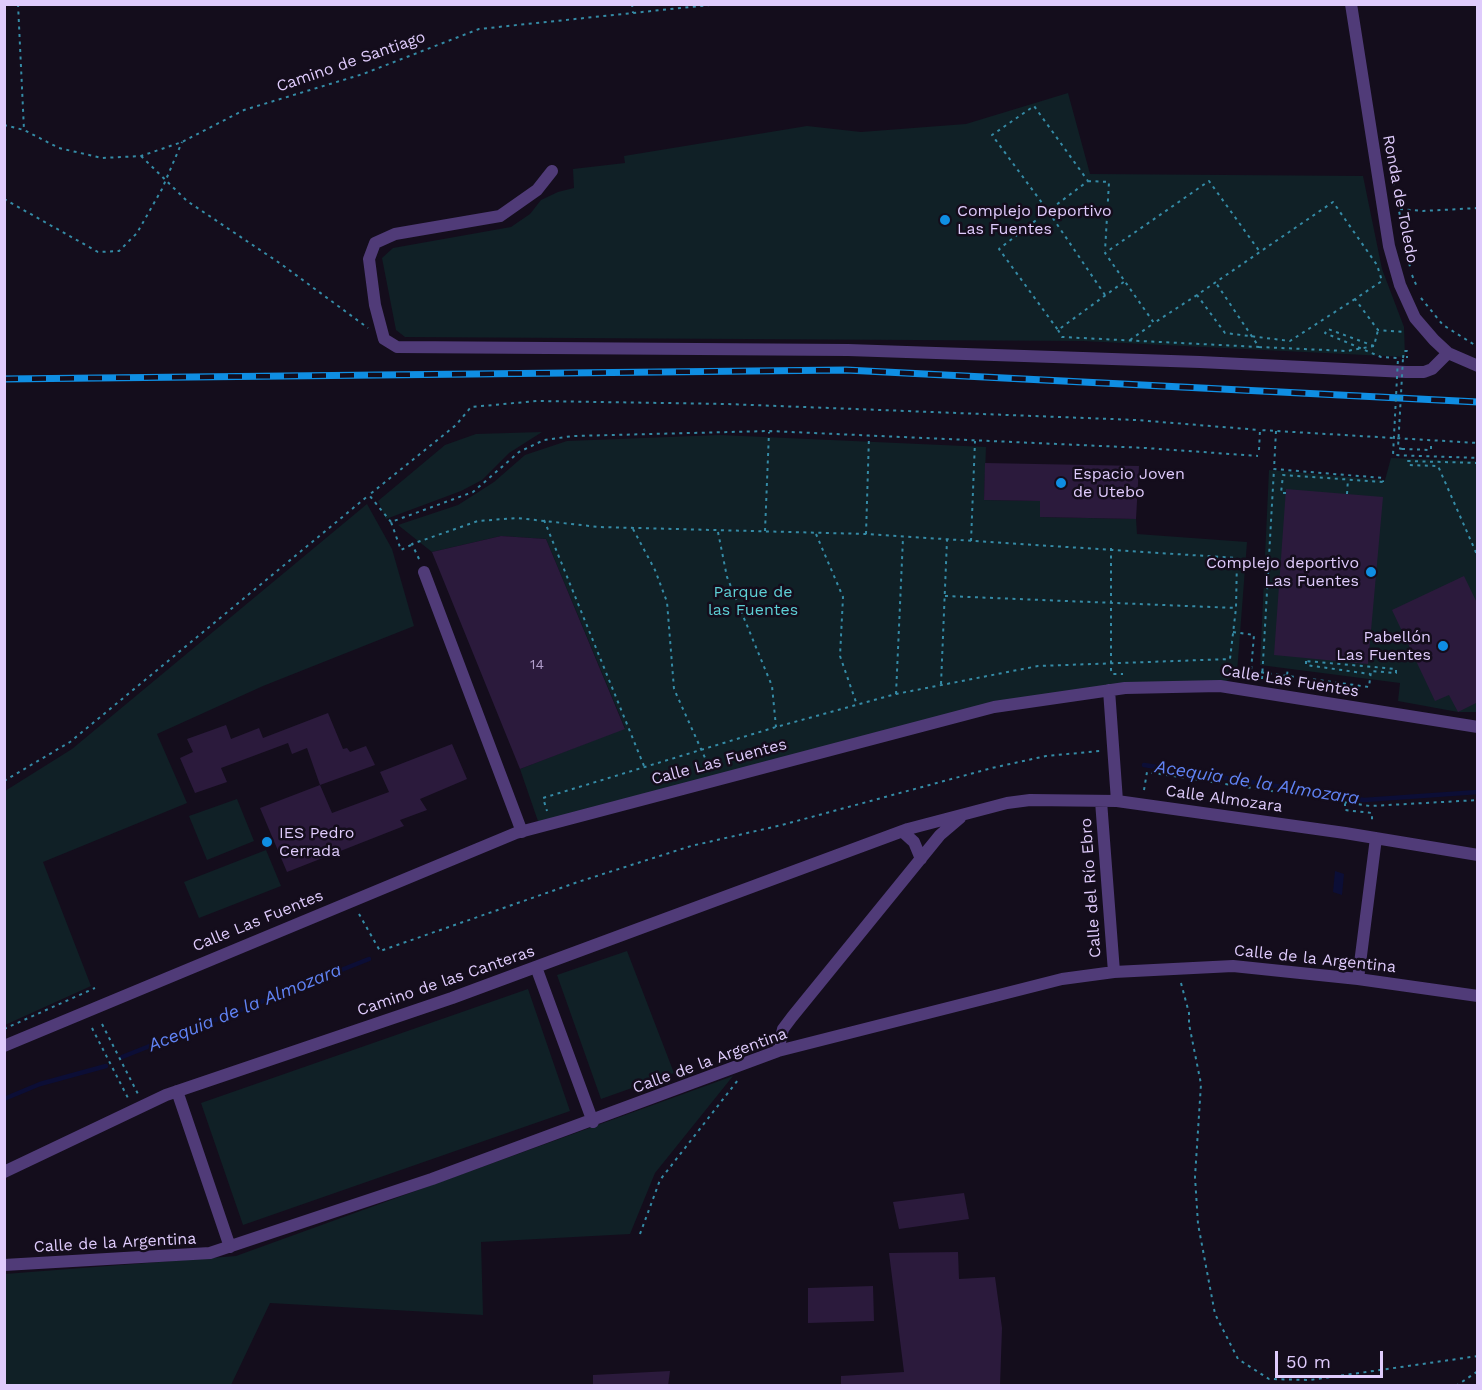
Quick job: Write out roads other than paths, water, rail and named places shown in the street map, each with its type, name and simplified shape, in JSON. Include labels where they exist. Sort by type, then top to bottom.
[{"type":"street","name":"Ronda de Toledo","points":[[1351,4],[1389,246],[1401,285],[1415,318],[1434,340],[1448,353],[1478,366]]},
{"type":"street","points":[[552,171],[537,190],[500,216],[395,234],[375,243],[369,259],[375,305],[384,339],[397,347],[848,350],[1200,362],[1406,372],[1424,372],[1432,369],[1448,353]]},
{"type":"street","points":[[424,572],[522,832]]},
{"type":"street","name":"Calle Las Fuentes","points":[[4,1046],[276,931],[522,832],[994,707],[1109,690],[1220,686],[1478,727]]},
{"type":"street","points":[[1109,690],[1117,801]]},
{"type":"street","name":"Calle Almozara","points":[[966,814],[997,805],[1030,800],[1117,801],[1478,855]]},
{"type":"street","name":"Calle del Río Ebro","points":[[1101,801],[1114,972]]},
{"type":"street","points":[[778,1051],[783,1029],[792,1017],[931,846],[966,814]]},
{"type":"street","name":"Camino de las Canteras","points":[[4,1172],[177,1091],[536,967],[903,832],[966,814]]},
{"type":"street","points":[[918,827],[926,834],[931,846]]},
{"type":"street","points":[[903,832],[914,842],[921,859]]},
{"type":"street","points":[[1358,979],[1376,838]]},
{"type":"street","name":"Calle de la Argentina","points":[[4,1265],[197,1255],[230,1247],[593,1122],[778,1051],[1062,979],[1114,972],[1233,966],[1358,979],[1478,996]]},
{"type":"street","points":[[536,967],[593,1122]]},
{"type":"street","points":[[177,1091],[230,1247]]},
{"type":"waterway","name":"Acequia de la Almozara","points":[[1144,765],[1364,800],[1478,792]]},
{"type":"waterway","name":"Acequia de la Almozara","points":[[122,1057],[369,959]]},
{"type":"waterway","name":"Acequia de la Almozara","points":[[4,1099],[40,1084],[106,1066]]},
{"type":"railway","points":[[4,379],[846,370],[1478,402]]},
{"type":"place","name":"Complejo Deportivo Las Fuentes","points":[[945,220]]},
{"type":"place","name":"Espacio Joven de Utebo","points":[[1061,483]]},
{"type":"place","name":"Complejo deportivo Las Fuentes","points":[[1371,572]]},
{"type":"place","name":"Pabellón Las Fuentes","points":[[1443,646]]},
{"type":"place","name":"IES Pedro Cerrada","points":[[267,842]]},
{"type":"park label","name":"Parque de las Fuentes","points":[[753,601]]}]
